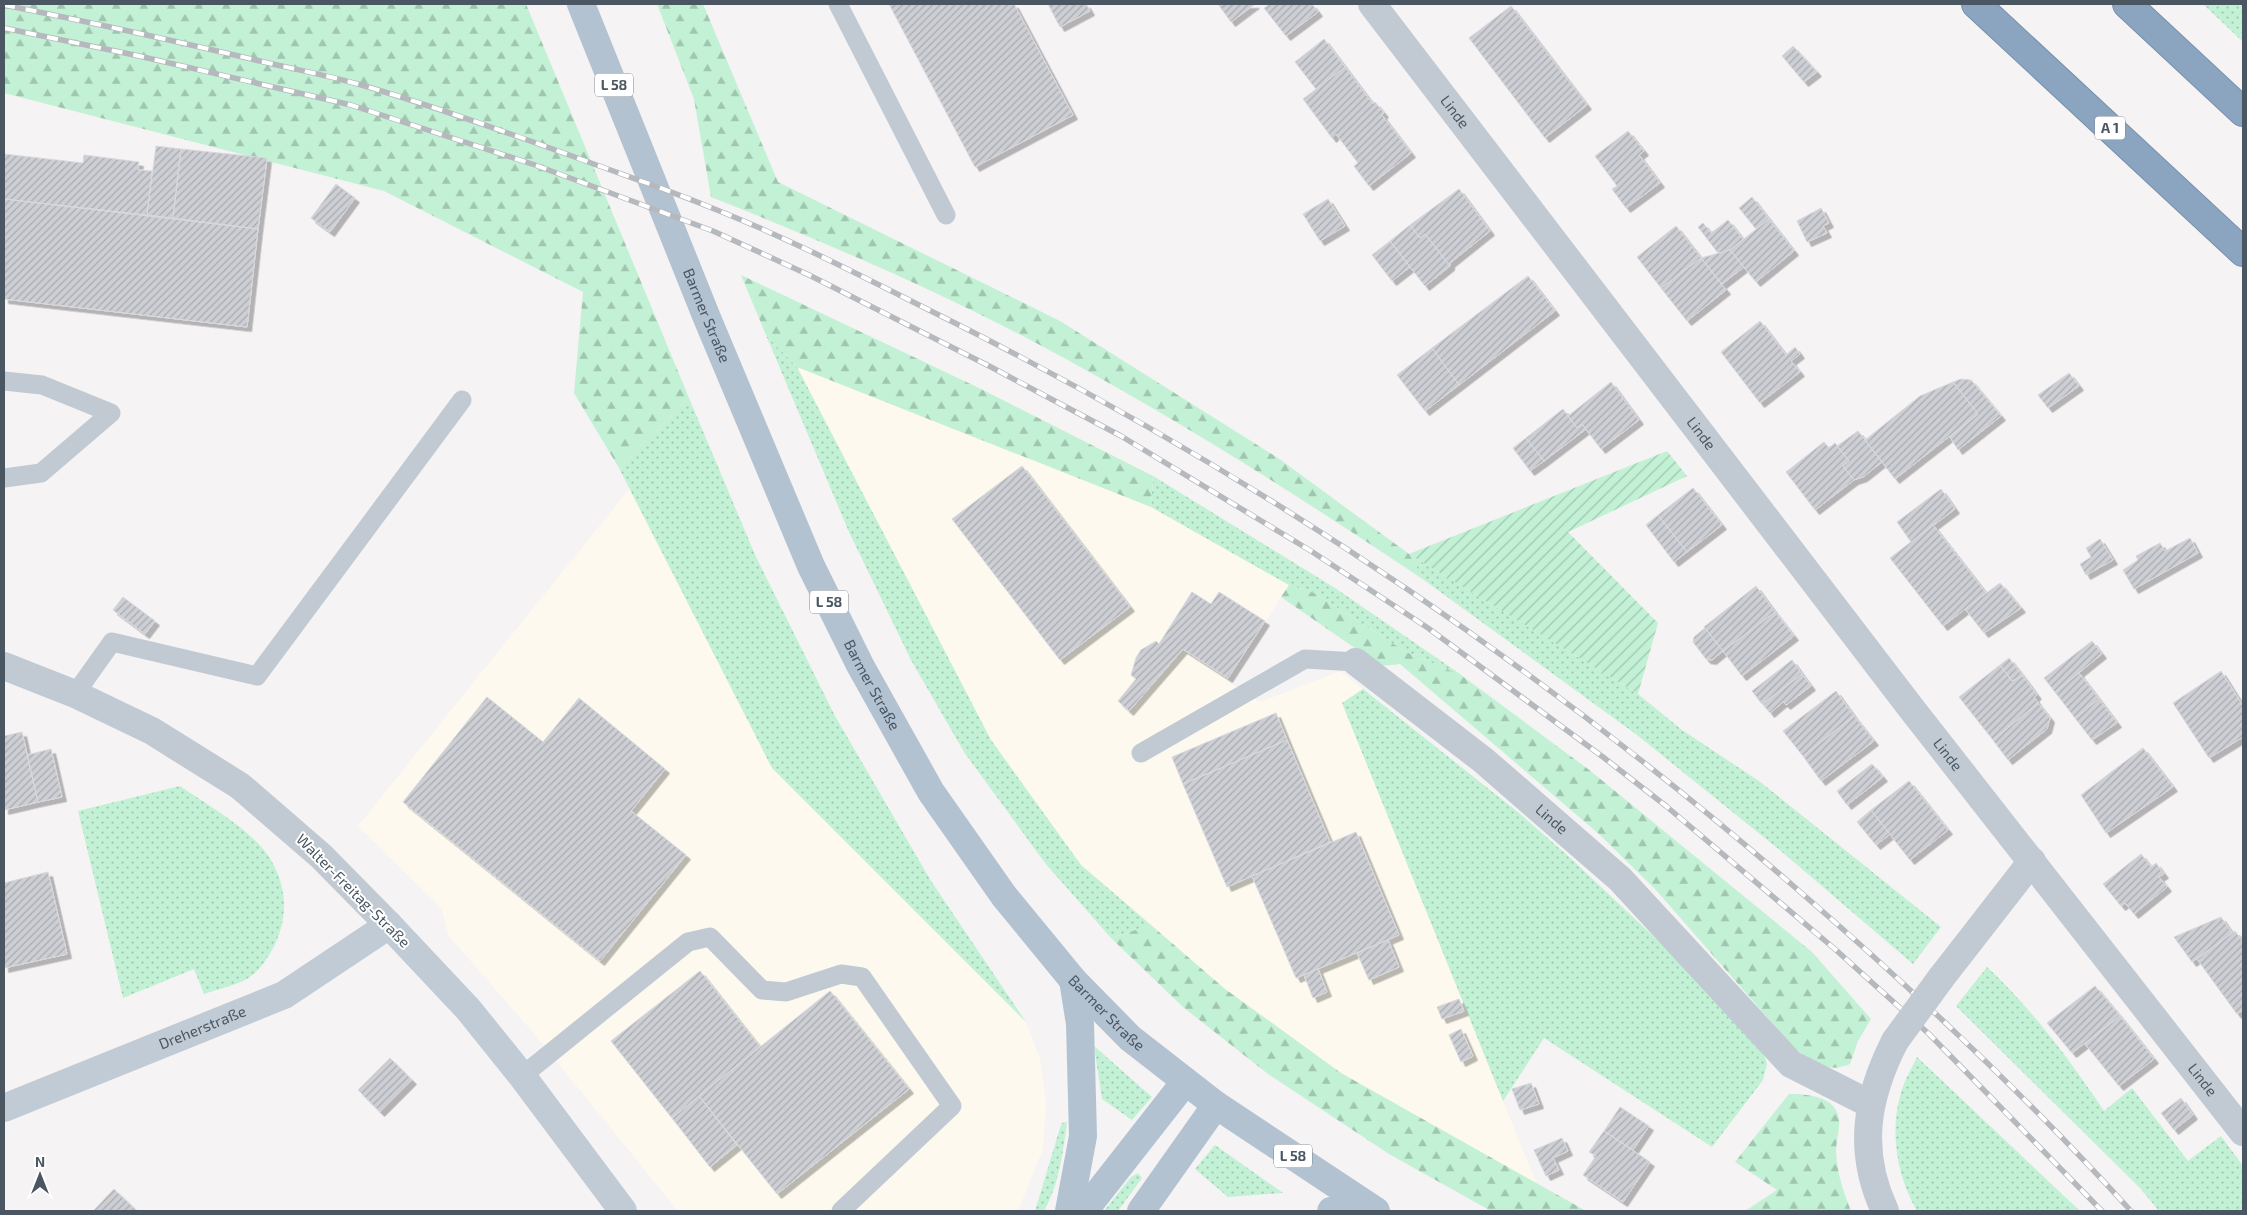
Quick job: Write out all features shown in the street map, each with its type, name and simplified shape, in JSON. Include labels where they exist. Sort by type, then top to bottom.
[{"type":"highway","name":"A 1","points":[[1976,4],[2243,252]]},
{"type":"highway","points":[[2127,4],[2243,112]]},
{"type":"main road","name":"Barmer Straße","points":[[581,4],[704,309],[808,557],[860,665],[931,792],[1004,896],[1073,980],[1130,1038],[1216,1105],[1373,1209]]},
{"type":"main road","name":"Walter-Freitag-Straße","points":[[389,926],[468,1009],[522,1076],[623,1211]]},
{"type":"main road","name":"Dreherstraße","points":[[4,1108],[284,995],[389,926]]},
{"type":"main road","points":[[1069,1211],[1083,1136],[1080,1024],[1073,980]]},
{"type":"main road","points":[[1084,1211],[1185,1082]]},
{"type":"main road","points":[[1141,1211],[1216,1105]]},
{"type":"main road","points":[[1330,1211],[1373,1209]]},
{"type":"street","name":"Linde","points":[[1372,4],[1911,708],[2243,1132]]},
{"type":"street","name":"Linde","points":[[1356,662],[1483,760],[1620,879],[1791,1064],[1870,1104]]},
{"type":"street","name":"Walter-Freitag-Straße","points":[[4,666],[75,694],[152,731],[240,786],[321,856],[389,926]]},
{"type":"street","points":[[1885,1211],[1870,1166],[1867,1125],[1870,1104],[1884,1062],[1895,1041],[1941,978],[2032,861]]},
{"type":"lane","points":[[838,4],[946,215]]},
{"type":"lane","points":[[4,381],[42,385],[111,413],[41,473],[4,478]]},
{"type":"lane","points":[[75,694],[112,642],[257,676],[462,400]]},
{"type":"lane","points":[[1141,753],[1305,659],[1356,662]]},
{"type":"lane","points":[[522,1076],[688,942],[710,937],[762,990],[786,992],[841,974],[862,977],[952,1106],[841,1211]]},
{"type":"shaded area","points":[[797,367],[1151,507],[1289,585],[1227,681],[1260,702],[1340,671],[1363,689],[1342,703],[1537,1185],[1341,1073],[1225,989],[1081,865],[991,740]]},
{"type":"shaded area","points":[[629,489],[772,768],[1026,1022],[1040,1059],[1046,1102],[1043,1149],[1018,1211],[678,1211],[531,1030],[448,935],[442,909],[358,826]]},
{"type":"green space","points":[[4,4],[526,4],[689,398],[619,468],[574,393],[583,292],[384,191],[4,93]]},
{"type":"green space","points":[[657,4],[703,4],[778,182],[1060,321],[1278,458],[1409,554],[1424,580],[1234,457],[1137,399],[1038,344],[998,323],[876,266],[711,197],[694,99]]},
{"type":"green space","points":[[2203,4],[2243,4],[2243,42]]},
{"type":"green space","points":[[741,275],[979,388],[1153,476],[1151,507],[797,367],[766,335]]},
{"type":"green space","points":[[766,335],[797,367],[991,740],[1081,865],[1151,925],[1111,938],[1045,863],[964,752],[911,660],[849,532]]},
{"type":"green space","points":[[689,398],[756,557],[835,716],[931,881],[1026,1022],[772,768],[619,468]]},
{"type":"green space","points":[[1667,451],[1687,476],[1568,532],[1658,623],[1638,694],[1409,554]]},
{"type":"green space","points":[[1153,476],[1335,588],[1463,676],[1406,652],[1314,593],[1289,585],[1151,507]]},
{"type":"green space","points":[[1409,554],[1638,694],[1682,730],[1759,781],[1941,927],[1913,964],[1781,851],[1637,735],[1424,580]]},
{"type":"green space","points":[[1289,585],[1314,593],[1406,652],[1461,675],[1588,769],[1812,952],[1871,1019],[1858,1041],[1850,1064],[1834,1068],[1820,1065],[1794,1048],[1656,890],[1599,834],[1400,664],[1381,666],[1281,597]]},
{"type":"green space","points":[[1363,689],[1519,813],[1567,855],[1685,966],[1761,1044],[1767,1064],[1763,1080],[1712,1147],[1544,1038],[1503,1101],[1342,703]]},
{"type":"green space","points":[[180,786],[240,827],[269,857],[283,891],[284,915],[281,927],[272,950],[255,973],[247,979],[204,994],[194,969],[123,998],[78,811]]},
{"type":"green space","points":[[1151,925],[1225,989],[1341,1073],[1586,1211],[1491,1211],[1389,1154],[1268,1074],[1183,1007],[1111,938]]},
{"type":"green space","points":[[1987,967],[2004,983],[2050,1036],[2104,1111],[2132,1088],[2188,1161],[2221,1136],[2243,1166],[2243,1211],[2159,1211],[2140,1188],[1956,1006]]},
{"type":"green space","points":[[1094,1046],[1152,1097],[1132,1120],[1102,1099]]},
{"type":"green space","points":[[1917,1057],[2080,1211],[1917,1211],[1904,1182],[1895,1136],[1898,1104],[1902,1089]]},
{"type":"green space","points":[[1789,1094],[1820,1098],[1827,1101],[1837,1112],[1839,1120],[1836,1151],[1838,1167],[1851,1211],[1745,1211],[1777,1190],[1735,1162]]},
{"type":"green space","points":[[1067,1122],[1060,1168],[1053,1190],[1044,1211],[1035,1211],[1060,1128],[1062,1123]]},
{"type":"green space","points":[[1215,1145],[1283,1193],[1228,1197],[1195,1169]]},
{"type":"green space","points":[[1138,1173],[1142,1178],[1118,1211],[1104,1211],[1131,1177]]},
{"type":"building","points":[[889,4],[1014,4],[1073,115],[975,167]]},
{"type":"building","points":[[1048,4],[1086,4],[1090,11],[1060,27]]},
{"type":"building","points":[[1218,4],[1255,4],[1231,22]]},
{"type":"building","points":[[1270,4],[1312,4],[1318,12],[1286,36],[1264,8]]},
{"type":"building","points":[[1511,6],[1587,105],[1545,138],[1469,38]]},
{"type":"building","points":[[1324,39],[1345,67],[1316,89],[1295,62]]},
{"type":"building","points":[[1793,46],[1817,72],[1804,82],[1782,56]]},
{"type":"building","points":[[1345,67],[1373,104],[1375,102],[1384,113],[1382,115],[1411,153],[1369,186],[1354,166],[1358,163],[1336,134],[1332,138],[1303,99]]},
{"type":"building","points":[[1628,131],[1644,151],[1639,155],[1660,183],[1626,208],[1612,189],[1617,186],[1595,156]]},
{"type":"building","points":[[156,146],[181,149],[173,218],[147,215]]},
{"type":"building","points":[[181,149],[267,158],[258,229],[173,218]]},
{"type":"building","points":[[4,154],[83,163],[84,155],[139,162],[138,170],[152,171],[147,215],[4,199]]},
{"type":"building","points":[[336,184],[355,198],[330,232],[311,218]]},
{"type":"building","points":[[1459,189],[1490,231],[1450,263],[1450,266],[1425,234],[1420,238],[1410,225]]},
{"type":"building","points":[[1752,197],[1769,219],[1756,229],[1739,208]]},
{"type":"building","points":[[4,199],[258,229],[247,327],[4,299]]},
{"type":"building","points":[[1328,199],[1345,226],[1320,241],[1303,214]]},
{"type":"building","points":[[1821,208],[1829,223],[1823,226],[1827,233],[1807,242],[1797,221]]},
{"type":"building","points":[[1769,219],[1794,251],[1756,282],[1730,250]]},
{"type":"building","points":[[1728,220],[1743,239],[1730,250],[1718,253],[1698,227],[1703,223],[1711,233]]},
{"type":"building","points":[[1410,225],[1420,238],[1425,234],[1450,266],[1425,286],[1390,241]]},
{"type":"building","points":[[1676,226],[1701,258],[1661,288],[1637,257]]},
{"type":"building","points":[[1390,241],[1410,267],[1392,281],[1372,255]]},
{"type":"building","points":[[1730,250],[1744,267],[1722,284],[1701,258]]},
{"type":"building","points":[[1701,258],[1726,290],[1687,321],[1661,288]]},
{"type":"building","points":[[1528,276],[1555,311],[1459,385],[1432,348]]},
{"type":"building","points":[[1760,321],[1786,355],[1795,347],[1800,354],[1791,361],[1800,372],[1760,403],[1721,352]]},
{"type":"building","points":[[1432,348],[1459,385],[1425,411],[1397,375]]},
{"type":"building","points":[[2069,373],[2079,386],[2048,408],[2038,395]]},
{"type":"building","points":[[1961,379],[1971,380],[2001,416],[1958,450],[1950,437],[1978,414],[1953,382]]},
{"type":"building","points":[[1611,382],[1639,420],[1601,449],[1582,424],[1577,428],[1568,416]]},
{"type":"building","points":[[1953,382],[1978,414],[1895,479],[1865,440],[1920,396]]},
{"type":"building","points":[[1563,409],[1577,428],[1582,424],[1586,429],[1544,461],[1526,438]]},
{"type":"building","points":[[1858,431],[1882,462],[1863,477],[1854,480],[1843,466],[1849,461],[1837,446]]},
{"type":"building","points":[[1526,438],[1544,461],[1530,471],[1513,448]]},
{"type":"building","points":[[1824,442],[1829,448],[1835,443],[1849,461],[1843,466],[1854,480],[1815,510],[1786,472]]},
{"type":"building","points":[[1022,466],[1130,607],[1060,660],[952,519]]},
{"type":"building","points":[[1693,488],[1722,525],[1687,552],[1658,515]]},
{"type":"building","points":[[1941,489],[1955,509],[1911,542],[1897,522]]},
{"type":"building","points":[[1658,515],[1687,552],[1674,562],[1646,525]]},
{"type":"building","points":[[1933,525],[1986,593],[1943,626],[1890,558]]},
{"type":"building","points":[[2190,538],[2198,553],[2134,589],[2123,570],[2138,560],[2136,556],[2160,543],[2165,551]]},
{"type":"building","points":[[2100,539],[2113,560],[2086,575],[2080,564],[2091,557],[2086,548]]},
{"type":"building","points":[[2000,583],[2021,608],[1984,633],[1965,609]]},
{"type":"building","points":[[1756,586],[1775,612],[1723,651],[1704,627]]},
{"type":"building","points":[[1192,592],[1211,604],[1219,592],[1265,621],[1228,678],[1183,649],[1129,711],[1118,701],[1136,679],[1131,675],[1136,658],[1141,650],[1156,641],[1159,644]]},
{"type":"building","points":[[123,597],[155,621],[145,634],[113,610]]},
{"type":"building","points":[[1775,612],[1794,636],[1742,676],[1723,651]]},
{"type":"building","points":[[1705,628],[1723,651],[1712,660],[1706,659],[1693,642],[1694,637]]},
{"type":"building","points":[[2092,641],[2102,654],[2055,692],[2044,678]]},
{"type":"building","points":[[2009,658],[2023,676],[2012,681],[2000,665]]},
{"type":"building","points":[[1792,660],[1802,674],[1762,704],[1752,691]]},
{"type":"building","points":[[2000,665],[2012,681],[2023,676],[2037,695],[2034,697],[2038,703],[1993,740],[1959,697]]},
{"type":"building","points":[[2221,671],[2243,706],[2243,737],[2209,758],[2173,703]]},
{"type":"building","points":[[2079,673],[2099,699],[2075,718],[2055,692]]},
{"type":"building","points":[[1802,674],[1811,686],[1786,705],[1783,702],[1770,713],[1763,704]]},
{"type":"building","points":[[1836,691],[1854,716],[1803,756],[1783,731]]},
{"type":"building","points":[[487,697],[543,742],[579,698],[665,769],[631,811],[686,855],[600,961],[403,802]]},
{"type":"building","points":[[2099,699],[2117,723],[2092,740],[2075,718]]},
{"type":"building","points":[[2038,703],[2050,718],[2047,729],[2008,760],[1993,740]]},
{"type":"building","points":[[1276,713],[1287,740],[1183,784],[1172,757]]},
{"type":"building","points":[[1854,716],[1874,741],[1821,781],[1803,756]]},
{"type":"building","points":[[22,732],[38,802],[4,810],[4,736]]},
{"type":"building","points":[[1287,740],[1330,842],[1227,887],[1183,784]]},
{"type":"building","points":[[2143,748],[2173,787],[2106,833],[2081,795]]},
{"type":"building","points":[[51,749],[62,797],[38,802],[27,755]]},
{"type":"building","points":[[1872,764],[1883,777],[1847,805],[1837,791]]},
{"type":"building","points":[[1909,781],[1948,830],[1910,860],[1871,810]]},
{"type":"building","points":[[1871,810],[1890,834],[1876,845],[1857,822]]},
{"type":"building","points":[[1356,832],[1399,935],[1296,978],[1252,876]]},
{"type":"building","points":[[2141,854],[2151,867],[2156,863],[2164,874],[2159,877],[2167,887],[2134,914],[2125,903],[2121,906],[2103,884]]},
{"type":"building","points":[[48,872],[67,954],[4,968],[4,883]]},
{"type":"building","points":[[2221,917],[2232,933],[2192,962],[2174,937]]},
{"type":"building","points":[[2235,931],[2243,942],[2243,1010],[2237,1014],[2197,959]]},
{"type":"building","points":[[1388,940],[1399,967],[1369,980],[1357,953]]},
{"type":"building","points":[[1318,969],[1327,992],[1313,998],[1304,975]]},
{"type":"building","points":[[700,971],[760,1047],[672,1118],[611,1041]]},
{"type":"building","points":[[2095,986],[2120,1016],[2072,1053],[2047,1023]]},
{"type":"building","points":[[830,991],[909,1089],[777,1194],[699,1096]]},
{"type":"building","points":[[1459,999],[1464,1011],[1442,1019],[1437,1007]]},
{"type":"building","points":[[2120,1016],[2154,1059],[2119,1086],[2085,1044]]},
{"type":"building","points":[[1461,1029],[1473,1056],[1461,1062],[1449,1035]]},
{"type":"building","points":[[390,1058],[412,1080],[380,1112],[358,1090]]},
{"type":"building","points":[[1531,1083],[1539,1104],[1520,1110],[1512,1089]]},
{"type":"building","points":[[699,1096],[737,1145],[710,1167],[672,1118]]},
{"type":"building","points":[[2181,1098],[2193,1115],[2174,1130],[2161,1113]]},
{"type":"building","points":[[1620,1107],[1649,1126],[1633,1150],[1604,1131]]},
{"type":"building","points":[[1604,1131],[1650,1162],[1623,1202],[1583,1175],[1596,1156],[1589,1152]]},
{"type":"building","points":[[1562,1138],[1568,1151],[1553,1158],[1559,1170],[1546,1176],[1534,1150]]},
{"type":"building","points":[[114,1189],[137,1211],[93,1211]]},
{"type":"railway","points":[[4,5],[322,75],[415,101],[471,120],[664,189],[742,220],[861,276],[1063,379],[1174,442],[1284,509],[1391,578],[1496,651],[1599,728],[1700,807],[1885,967],[2011,1086],[2131,1211]]},
{"type":"railway","points":[[4,28],[139,56],[351,105],[535,165],[713,231],[809,275],[991,367],[1121,436],[1311,551],[1428,628],[1603,757],[1666,806],[1836,950],[1929,1034],[2102,1211]]}]
